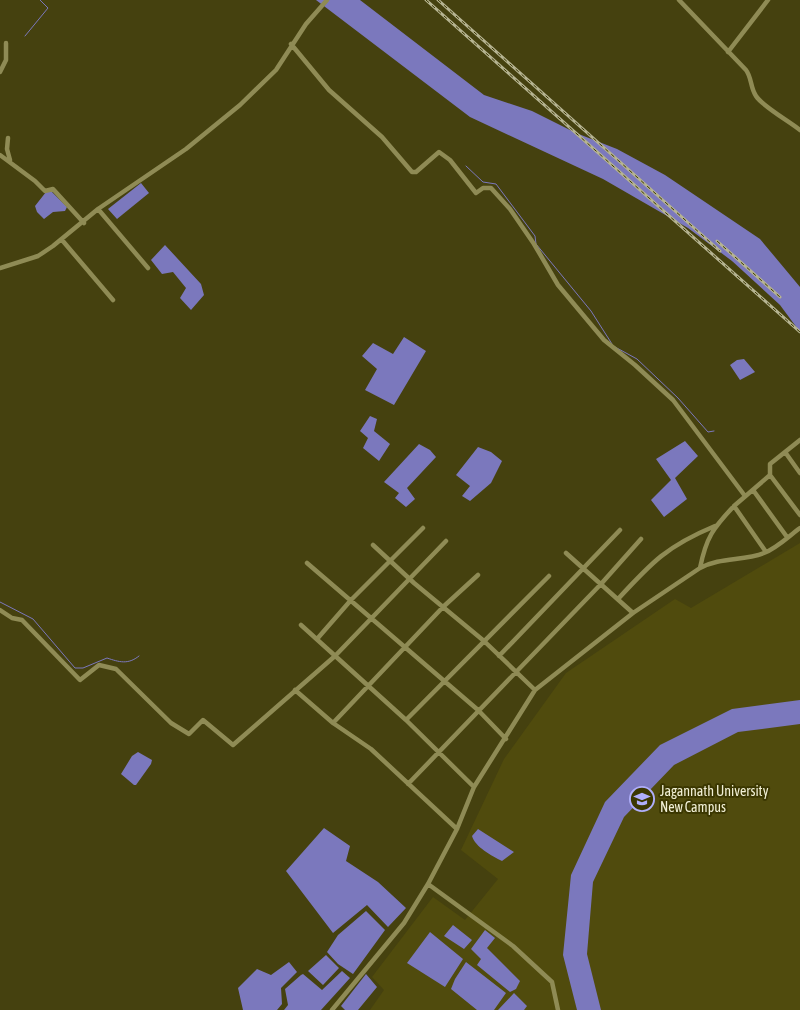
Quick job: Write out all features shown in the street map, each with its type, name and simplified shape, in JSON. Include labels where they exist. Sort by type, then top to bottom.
[{"type":"street","points":[[0,268],[38,256],[62,240],[98,209],[186,149],[240,105],[276,70],[291,44],[327,0]]},
{"type":"street","points":[[679,0],[702,22],[751,77],[752,88],[756,98],[800,130]]},
{"type":"street","points":[[728,52],[768,0]]},
{"type":"street","points":[[0,72],[6,60],[6,44]]},
{"type":"street","points":[[291,44],[329,90],[382,137],[412,172],[416,172],[439,152],[450,160],[476,193],[483,188],[491,188],[510,208],[530,237],[558,285],[604,340],[673,400],[745,496]]},
{"type":"street","points":[[8,138],[7,149],[11,161]]},
{"type":"street","points":[[0,155],[11,161],[44,191],[53,189],[84,223]]},
{"type":"street","points":[[98,209],[148,268]]},
{"type":"street","points":[[62,240],[113,300]]},
{"type":"street","points":[[800,440],[770,464],[770,475],[800,515]]},
{"type":"street","points":[[785,452],[800,473]]},
{"type":"street","points":[[700,568],[704,545],[716,525],[734,506],[770,475]]},
{"type":"street","points":[[752,490],[788,537]]},
{"type":"street","points":[[734,506],[766,552]]},
{"type":"street","points":[[618,599],[657,558],[670,548],[716,525]]},
{"type":"street","points":[[316,639],[351,600],[423,528]]},
{"type":"street","points":[[332,1010],[404,923],[428,884],[457,829],[474,787],[506,739],[535,690],[633,613],[700,568],[713,561],[736,560],[766,552],[800,528]]},
{"type":"street","points":[[500,656],[620,530]]},
{"type":"street","points":[[408,784],[478,710],[517,673],[641,539]]},
{"type":"street","points":[[0,610],[12,618],[22,620],[80,680],[98,664],[116,669],[171,723],[189,734],[203,720],[232,745],[335,656],[370,617],[446,542]]},
{"type":"street","points":[[373,545],[442,607],[484,641],[535,690]]},
{"type":"street","points":[[566,553],[633,613]]},
{"type":"street","points":[[307,563],[478,710],[506,739]]},
{"type":"street","points":[[333,724],[406,648],[442,607],[478,575]]},
{"type":"street","points":[[406,720],[549,576]]},
{"type":"street","points":[[301,625],[406,720],[474,787]]},
{"type":"street","points":[[295,690],[333,724],[371,749],[457,829]]},
{"type":"street","points":[[428,884],[513,946],[552,982],[558,1010]]},
{"type":"shaded area","points":[[316,0],[360,0],[484,95],[532,111],[576,133],[617,149],[665,175],[760,239],[800,287],[800,332],[780,305],[732,261],[688,228],[603,179],[470,117]]},
{"type":"shaded area","points":[[141,183],[149,193],[117,219],[108,209]]},
{"type":"shaded area","points":[[46,192],[52,192],[67,207],[65,211],[53,212],[44,219],[37,212],[35,206]]},
{"type":"shaded area","points":[[165,245],[201,284],[204,295],[191,310],[180,298],[186,288],[173,272],[162,274],[151,260]]},
{"type":"shaded area","points":[[404,337],[426,351],[394,405],[365,390],[377,369],[362,356],[373,343],[393,354]]},
{"type":"shaded area","points":[[744,359],[755,372],[740,380],[730,365],[737,360]]},
{"type":"shaded area","points":[[370,416],[377,419],[374,431],[390,444],[379,461],[363,448],[368,438],[360,431]]},
{"type":"shaded area","points":[[685,441],[698,456],[675,478],[687,499],[664,517],[651,500],[671,480],[656,459]]},
{"type":"shaded area","points":[[419,444],[430,450],[436,457],[407,488],[415,499],[406,507],[395,498],[399,493],[384,482]]},
{"type":"shaded area","points":[[478,447],[491,452],[502,461],[491,483],[470,501],[462,496],[470,486],[456,475]]},
{"type":"shaded area","name":"Jagannath University New Campus","points":[[800,543],[800,1010],[370,1010],[384,990],[372,977],[433,897],[465,920],[498,879],[461,850],[504,759],[566,673],[675,599],[691,608]]},
{"type":"shaded area","points":[[800,700],[800,724],[738,732],[674,765],[624,817],[593,882],[587,954],[601,1010],[577,1010],[563,955],[571,875],[605,802],[660,745],[732,709]]},
{"type":"shaded area","points":[[138,752],[152,760],[136,785],[134,785],[121,774],[132,756]]},
{"type":"shaded area","points":[[324,828],[350,846],[346,861],[378,882],[406,908],[388,927],[367,905],[333,933],[286,871]]},
{"type":"shaded area","points":[[478,829],[514,852],[502,861],[489,854],[477,844],[472,836]]},
{"type":"shaded area","points":[[366,911],[385,930],[353,974],[338,964],[327,952],[338,935]]},
{"type":"shaded area","points":[[453,925],[472,940],[464,949],[444,936]]},
{"type":"shaded area","points":[[485,930],[495,938],[487,948],[520,981],[516,989],[510,992],[477,965],[481,959],[471,949]]},
{"type":"shaded area","points":[[430,932],[463,959],[445,987],[407,963]]},
{"type":"shaded area","points":[[326,955],[339,968],[323,985],[308,971]]},
{"type":"shaded area","points":[[289,962],[297,972],[281,988],[282,1004],[277,1010],[243,1010],[238,988],[257,969],[271,975]]},
{"type":"shaded area","points":[[466,962],[506,993],[494,1010],[477,1010],[451,989]]},
{"type":"shaded area","points":[[342,971],[350,978],[321,1010],[284,1010],[288,1005],[285,989],[301,975],[303,974],[322,990]]},
{"type":"shaded area","points":[[366,974],[377,987],[358,1010],[345,1010],[341,1006]]},
{"type":"shaded area","points":[[514,993],[527,1006],[524,1010],[498,1010]]},
{"type":"waterway","points":[[25,36],[48,8],[40,0]]},
{"type":"waterway","points":[[466,166],[483,182],[496,184],[535,236],[536,244],[591,311],[612,344]]},
{"type":"waterway","points":[[615,347],[637,359],[678,398],[708,432],[714,431]]},
{"type":"waterway","points":[[0,602],[33,619],[75,668],[83,668],[107,658],[127,662],[139,656]]},
{"type":"railway","points":[[426,0],[800,332]]},
{"type":"railway","points":[[438,0],[720,251]]},
{"type":"railway","points":[[717,241],[780,297]]},
{"type":"place","name":"Jagannath University New Campus","points":[[642,799]]}]
